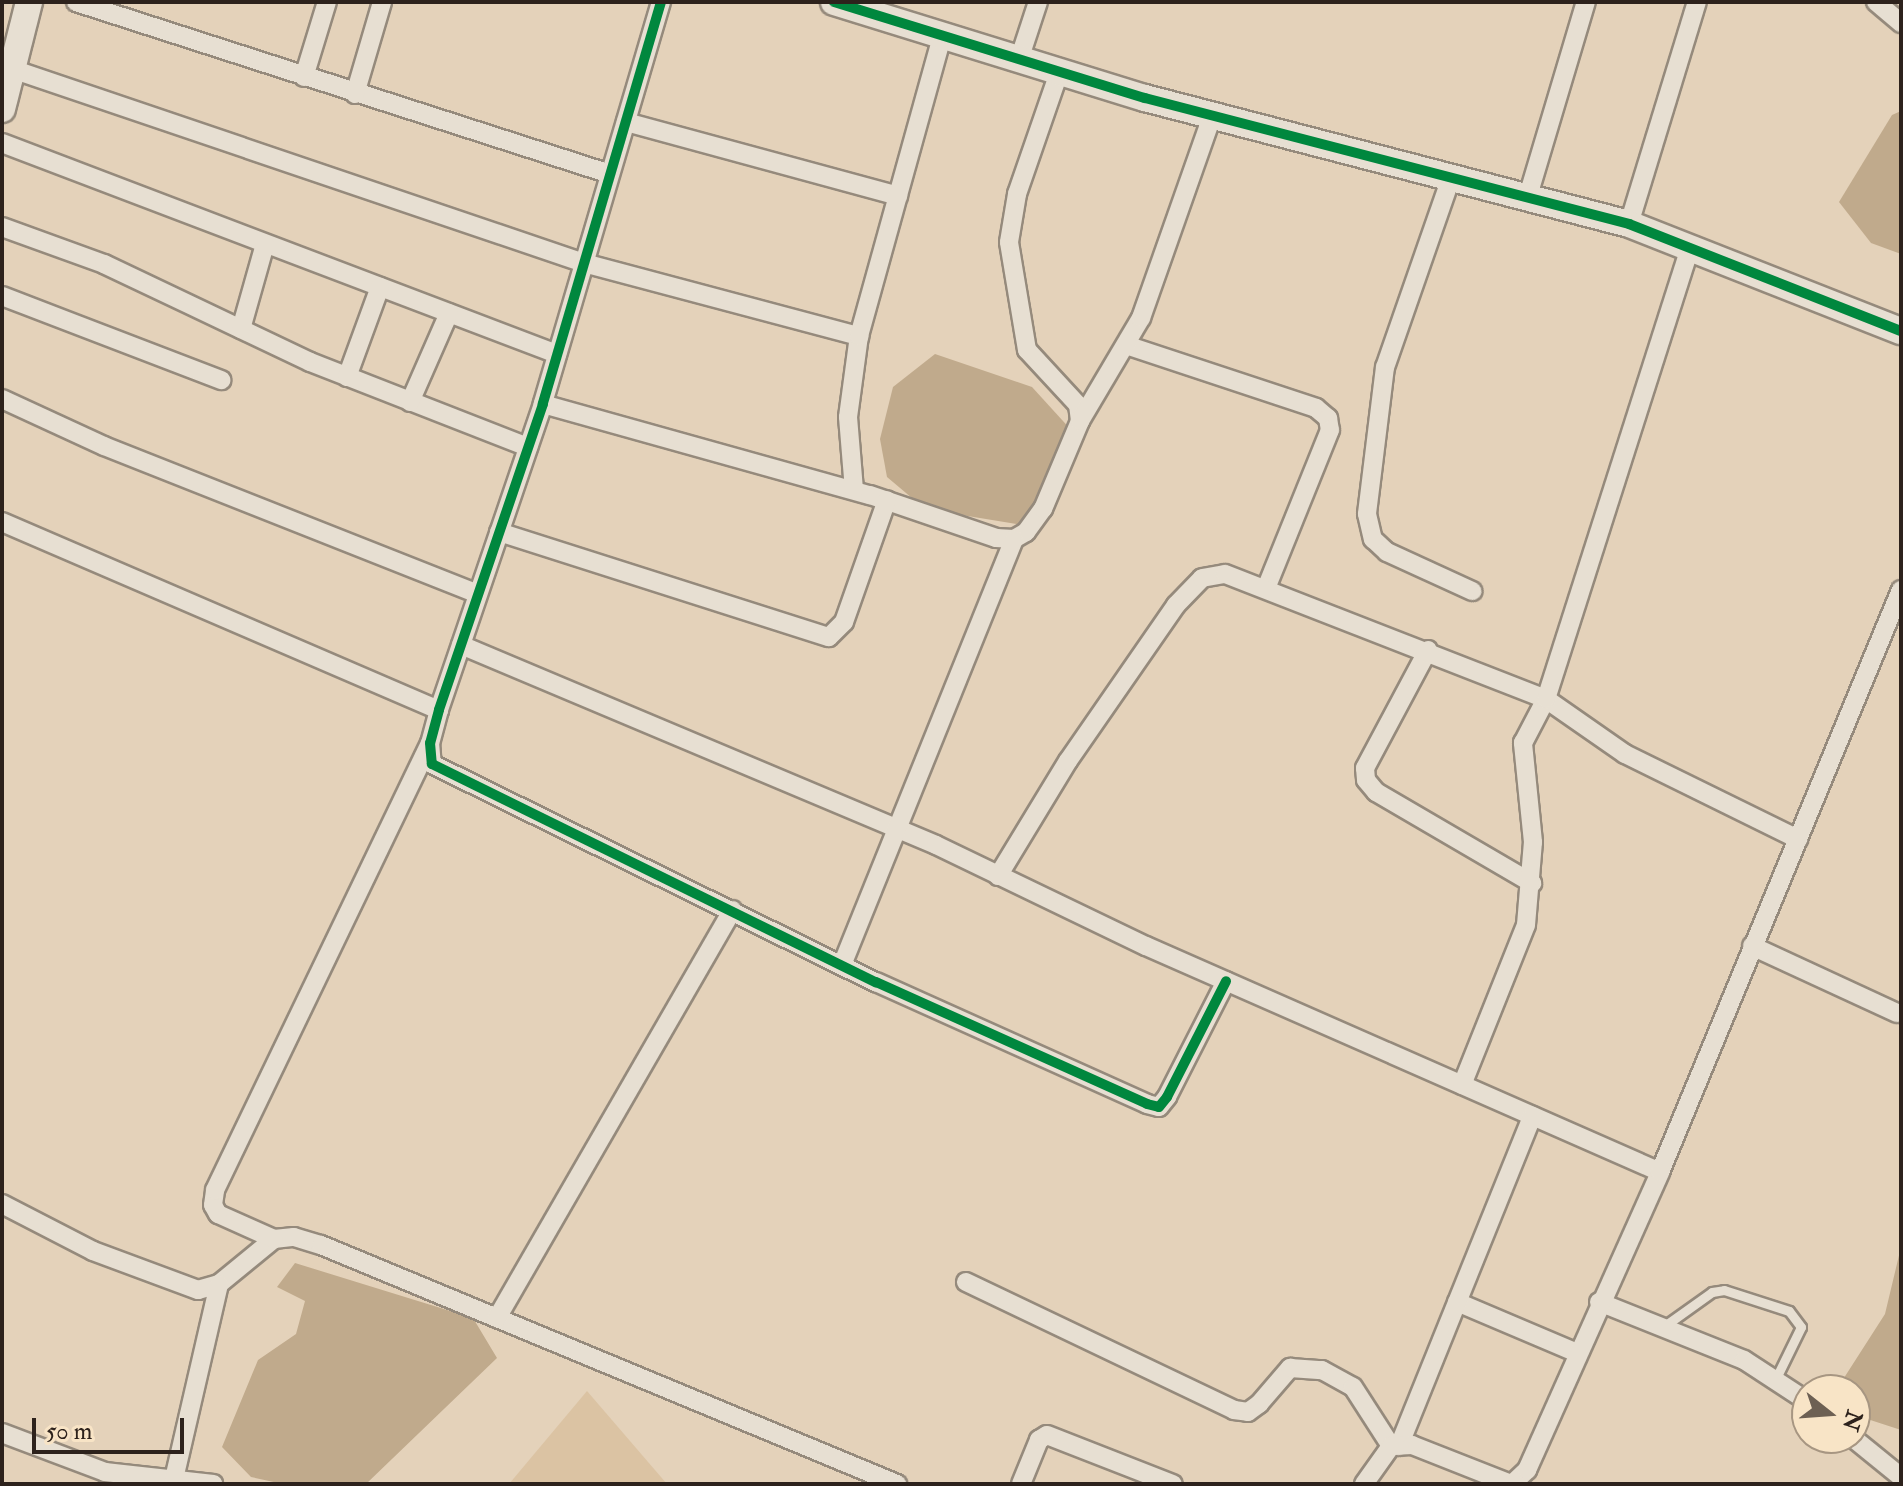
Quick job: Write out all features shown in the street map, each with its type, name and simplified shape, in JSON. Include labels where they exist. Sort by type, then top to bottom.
[{"type":"street","points":[[2,109],[29,2]]},
{"type":"street","points":[[76,2],[610,174]]},
{"type":"street","points":[[304,77],[327,2]]},
{"type":"street","points":[[355,94],[382,2]]},
{"type":"street","points":[[661,2],[543,404],[430,743],[215,1190],[213,1205],[218,1214],[274,1239],[294,1237],[321,1245],[897,1484]]},
{"type":"street","points":[[834,2],[1059,73],[1629,224],[1901,331]]},
{"type":"street","points":[[1019,60],[1038,2]]},
{"type":"street","points":[[1528,196],[1586,2]]},
{"type":"street","points":[[1629,224],[1697,2]]},
{"type":"street","points":[[1876,2],[1901,23]]},
{"type":"street","points":[[854,490],[848,417],[859,336],[942,36]]},
{"type":"street","points":[[12,69],[584,263],[859,336]]},
{"type":"street","points":[[1059,73],[1017,194],[1009,242],[1027,350],[1078,405],[1080,421]]},
{"type":"street","points":[[842,965],[1014,539],[1043,509],[1080,421],[1129,346],[1213,114]]},
{"type":"street","points":[[626,122],[898,196]]},
{"type":"street","points":[[2,143],[557,354]]},
{"type":"street","points":[[1452,175],[1385,367],[1367,514],[1373,539],[1387,552],[1472,591]]},
{"type":"street","points":[[2,227],[104,264],[347,377],[528,447]]},
{"type":"street","points":[[241,329],[265,244]]},
{"type":"street","points":[[1462,1085],[1520,949],[1532,883],[1533,842],[1521,757],[1546,699],[1690,248]]},
{"type":"street","points":[[347,377],[380,287]]},
{"type":"street","points":[[2,296],[221,380]]},
{"type":"street","points":[[410,402],[449,313]]},
{"type":"street","points":[[1129,346],[1316,408],[1328,418],[1330,430],[1267,586]]},
{"type":"street","points":[[2,399],[104,446],[478,594]]},
{"type":"street","points":[[543,404],[854,490],[1014,539]]},
{"type":"street","points":[[499,532],[829,637],[844,622],[887,500]]},
{"type":"street","points":[[2,522],[439,710]]},
{"type":"street","points":[[998,876],[1068,761],[1176,605],[1202,578],[1225,574],[1267,586],[1546,699],[1625,754],[1798,839]]},
{"type":"street","points":[[1395,1446],[1412,1445],[1512,1484],[1527,1470],[1599,1302],[1660,1172],[1901,590]]},
{"type":"street","points":[[461,645],[899,830],[1226,981],[1660,1172]]},
{"type":"street","points":[[1428,650],[1365,768],[1366,780],[1376,792],[1532,883]]},
{"type":"street","points":[[430,743],[432,764],[445,774],[842,965],[1159,1107],[1226,981]]},
{"type":"street","points":[[497,1318],[733,910]]},
{"type":"street","points":[[1752,946],[1897,1013]]},
{"type":"street","points":[[1364,1484],[1395,1446],[1532,1116]]},
{"type":"street","points":[[2,1204],[164,1280],[198,1290],[219,1284],[274,1239]]},
{"type":"street","points":[[966,1282],[1234,1410],[1248,1412],[1259,1404],[1290,1368],[1322,1370],[1353,1387],[1395,1446]]},
{"type":"street","points":[[174,1479],[219,1284]]},
{"type":"street","points":[[1457,1302],[1577,1353]]},
{"type":"street","points":[[1599,1302],[1776,1378],[1791,1389]]},
{"type":"street","points":[[2,1433],[93,1469],[213,1484]]},
{"type":"street","points":[[1021,1484],[1039,1440],[1047,1435],[1173,1484]]},
{"type":"street","points":[[1871,1453],[1901,1477]]},
{"type":"lane","points":[[1663,1327],[1701,1299],[1724,1290],[1789,1311],[1801,1327],[1776,1378]]},
{"type":"shaded area","points":[[1901,111],[1901,254],[1871,243],[1839,202],[1892,115]]},
{"type":"shaded area","points":[[935,354],[1032,387],[1073,432],[1028,526],[925,509],[887,477],[880,439],[893,387]]},
{"type":"shaded area","points":[[1901,1247],[1901,1430],[1871,1420],[1871,1374],[1846,1374],[1885,1314]]},
{"type":"shaded area","points":[[295,1263],[473,1318],[497,1358],[366,1484],[283,1484],[251,1477],[222,1447],[258,1360],[296,1334],[305,1301],[277,1287]]},
{"type":"shaded area","points":[[587,1391],[667,1484],[509,1484]]},
{"type":"cycle path","points":[[661,2],[543,404],[439,710],[430,743],[432,764],[876,982],[1147,1104],[1159,1107],[1167,1097],[1226,981]]},
{"type":"cycle path","points":[[834,2],[1145,98],[1629,224],[1901,331]]}]
